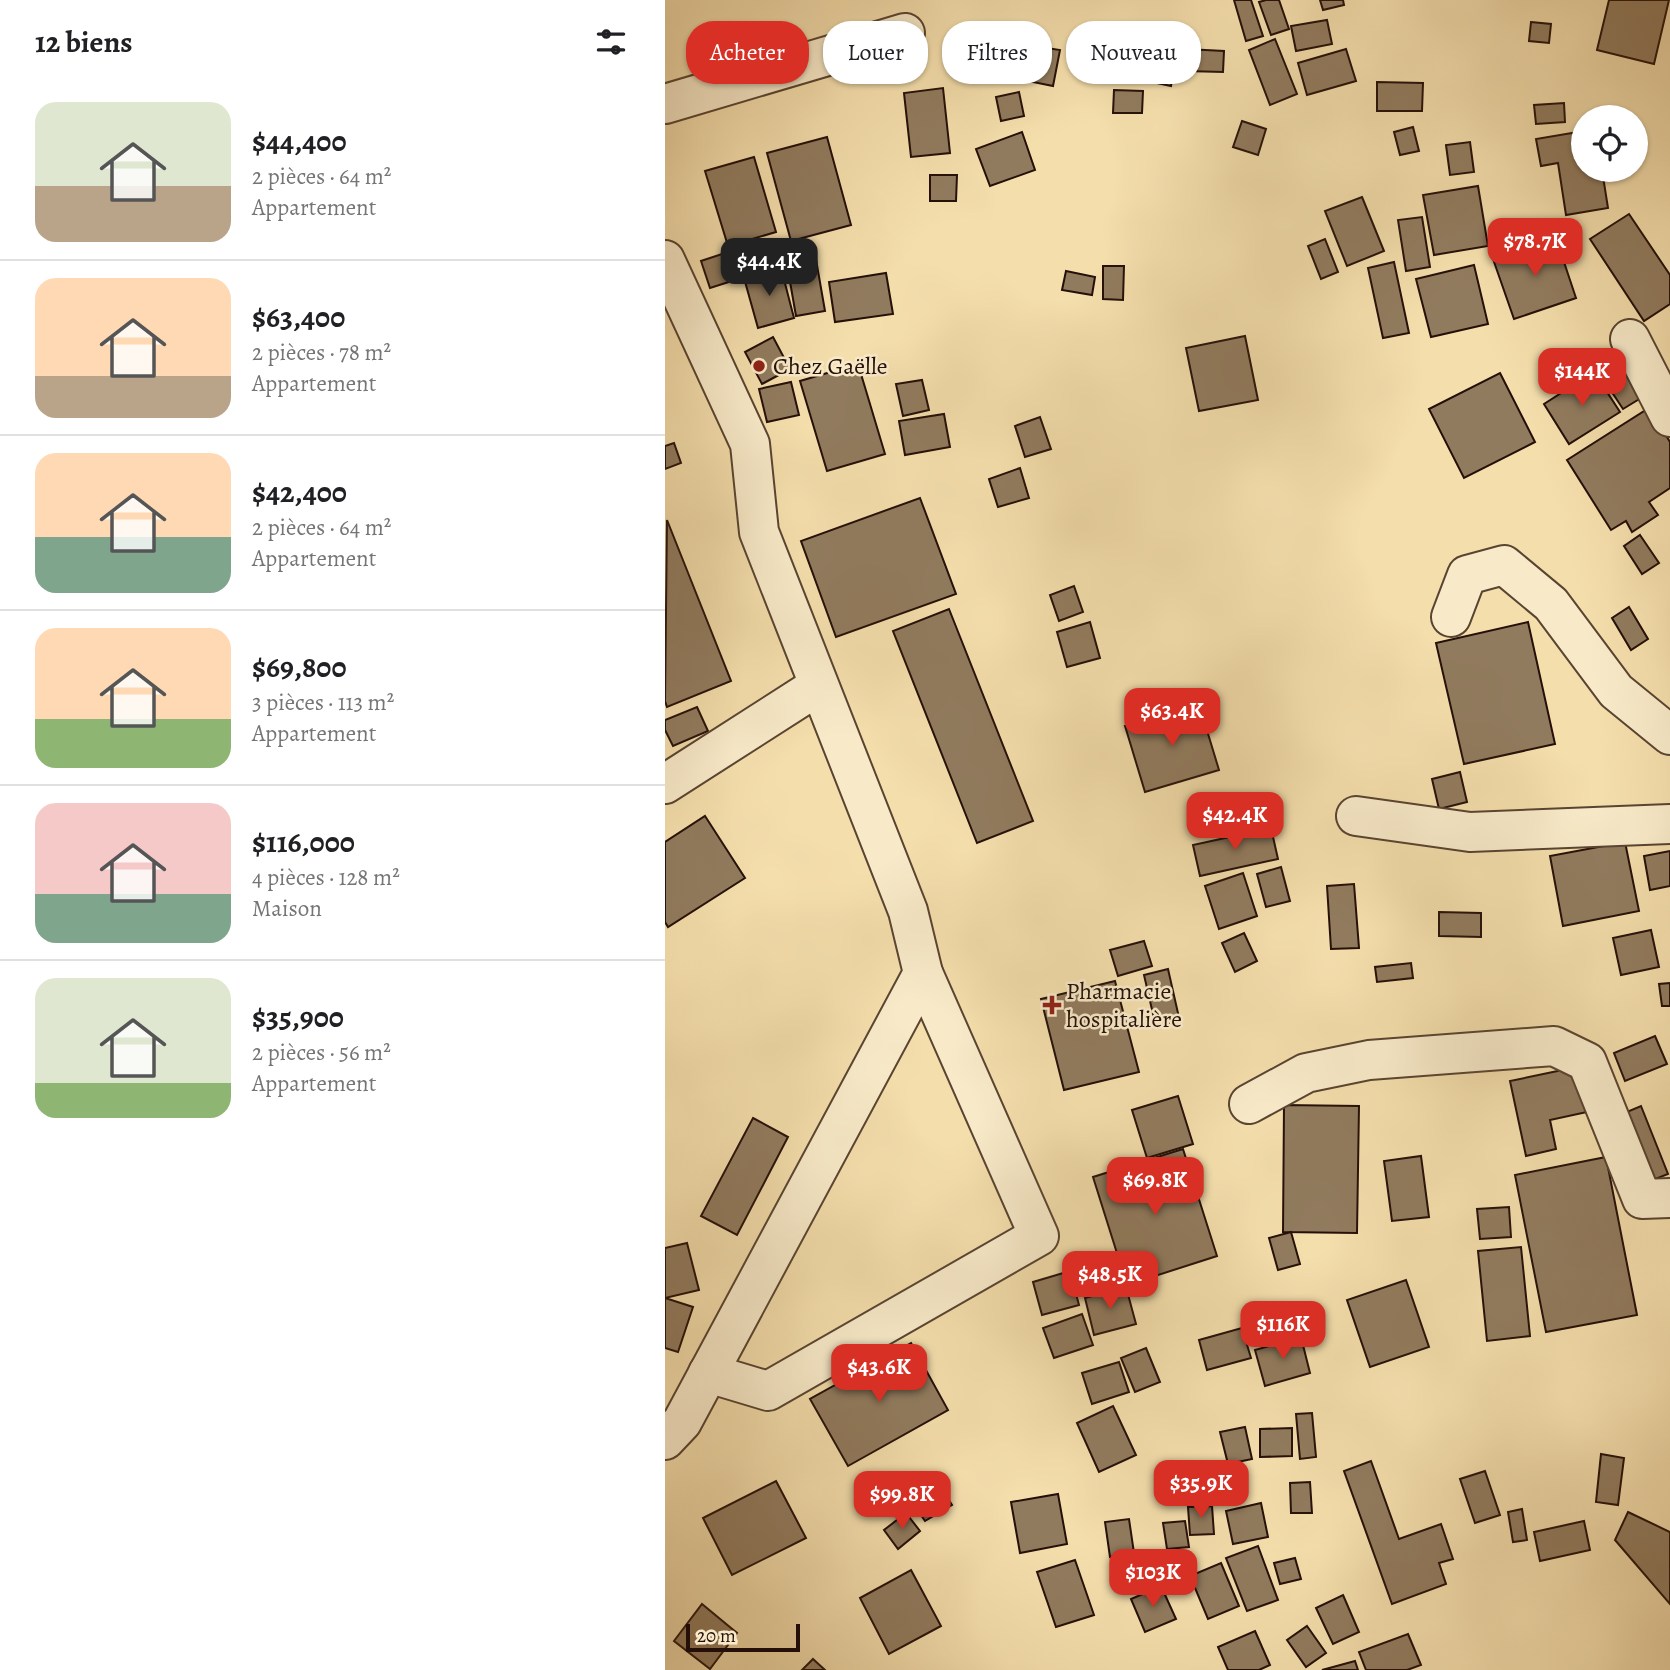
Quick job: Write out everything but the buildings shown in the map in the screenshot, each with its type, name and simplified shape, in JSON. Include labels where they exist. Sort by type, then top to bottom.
[{"type":"street","points":[[665,104],[823,57]]},
{"type":"street","points":[[665,260],[750,444],[759,532],[908,911],[923,973],[1039,1236],[768,1391],[708,1373]]},
{"type":"street","points":[[1630,339],[1670,417]]},
{"type":"street","points":[[1451,617],[1467,575],[1504,565],[1551,604],[1616,691],[1670,736]]},
{"type":"street","points":[[665,784],[818,686]]},
{"type":"street","points":[[1356,816],[1470,832],[1670,824]]},
{"type":"street","points":[[665,1440],[682,1422],[923,973]]},
{"type":"street","points":[[1249,1104],[1306,1073],[1369,1060],[1554,1046],[1587,1062],[1642,1199],[1670,1198]]},
{"type":"place","name":"Chez Gaëlle","points":[[759,366]]},
{"type":"place","name":"Pharmacie hospitalière","points":[[1052,1005]]}]
